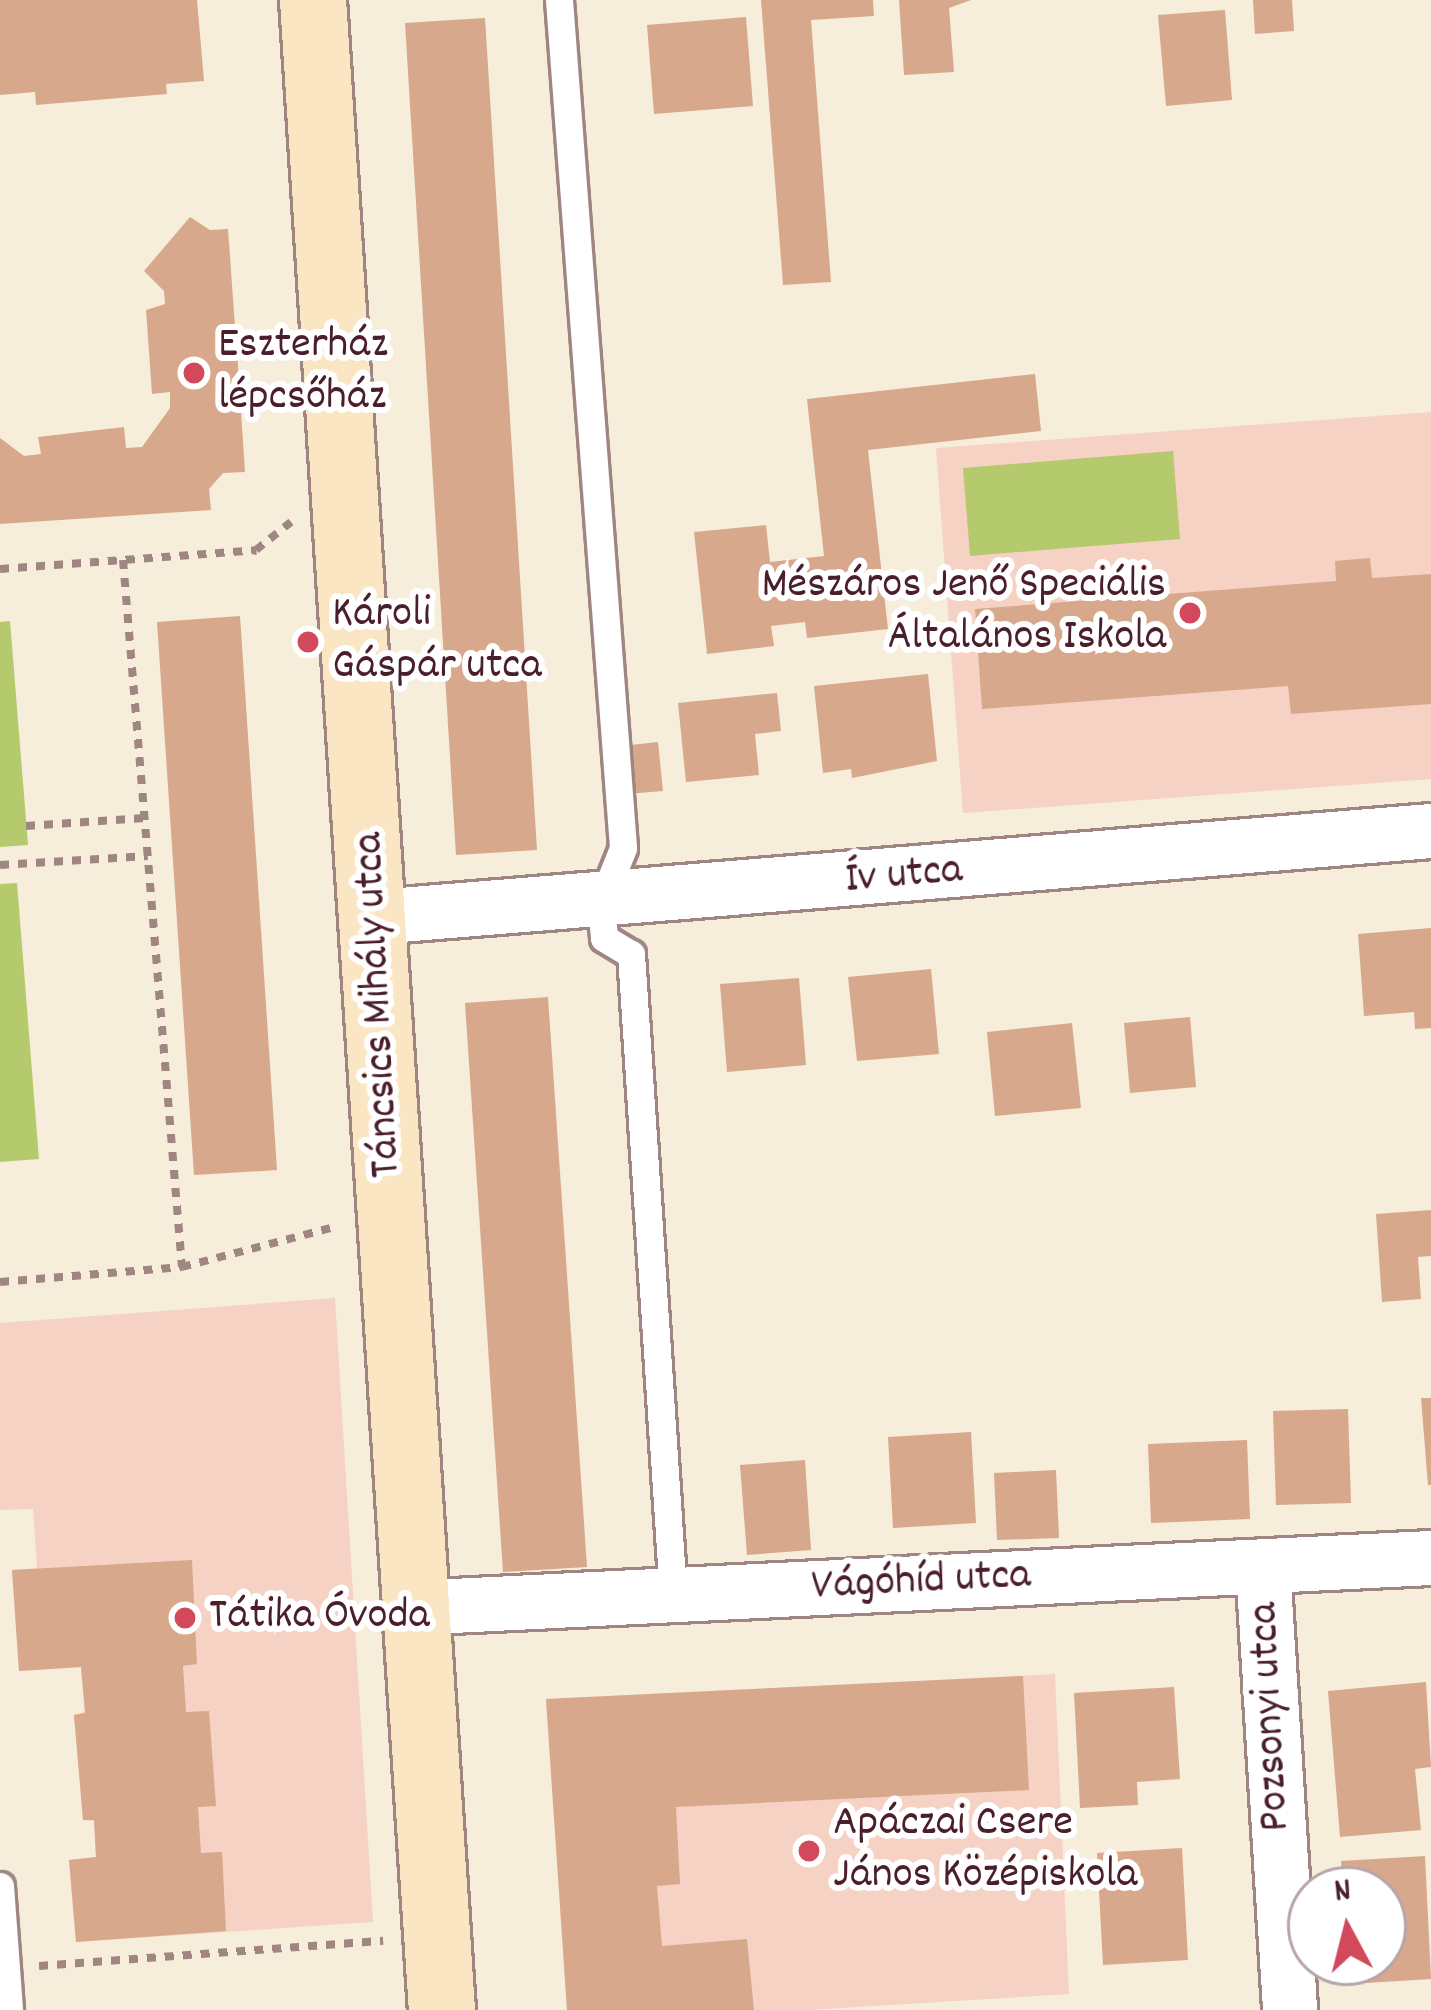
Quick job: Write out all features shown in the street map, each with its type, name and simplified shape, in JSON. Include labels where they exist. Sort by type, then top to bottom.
[{"type":"street","name":"Táncsics Mihály utca","points":[[313,0],[376,917],[412,1608],[442,2010]]},
{"type":"street","name":"Ív utca","points":[[376,917],[601,903],[1431,831]]},
{"type":"street","name":"Vágóhíd utca","points":[[412,1608],[1431,1558]]},
{"type":"street","name":"Pozsonyi utca","points":[[1263,1567],[1290,2010]]},
{"type":"lane","points":[[560,0],[623,848],[601,903],[604,938],[631,955],[674,1594]]},
{"type":"lane","points":[[0,1886],[9,2010]]},
{"type":"path","points":[[0,569],[256,550],[302,513]]},
{"type":"path","points":[[123,560],[182,1268]]},
{"type":"path","points":[[26,826],[145,818]]},
{"type":"path","points":[[0,866],[148,856]]},
{"type":"path","points":[[0,1282],[182,1268],[355,1222]]},
{"type":"path","points":[[6,1968],[403,1940]]},
{"type":"shaded area","name":"Mészáros Jenő Speciális Általános Iskola","points":[[1431,412],[1431,779],[963,813],[936,448]]},
{"type":"shaded area","name":"Tátika Óvoda","points":[[335,1298],[373,1922],[76,1942],[69,1860],[96,1857],[94,1821],[83,1820],[74,1715],[85,1712],[81,1667],[19,1671],[12,1570],[37,1568],[33,1509],[0,1510],[0,1323]]},
{"type":"shaded area","name":"Apáczai Csere János Középiskola","points":[[1055,1674],[1069,1994],[808,2010],[567,2010],[546,1699]]},
{"type":"green space","points":[[1173,451],[1180,539],[970,556],[963,468]]},
{"type":"green space","points":[[10,621],[28,845],[0,847],[0,622]]},
{"type":"green space","points":[[17,883],[39,1159],[0,1162],[0,884]]},
{"type":"building","points":[[0,0],[197,0],[204,81],[166,84],[167,94],[36,105],[35,92],[0,95]]},
{"type":"building","points":[[761,0],[873,0],[874,16],[811,20],[831,282],[783,285]]},
{"type":"building","points":[[899,0],[971,0],[949,8],[954,72],[904,75]]},
{"type":"building","points":[[1253,0],[1292,0],[1294,31],[1255,34]]},
{"type":"building","points":[[1225,10],[1232,100],[1166,106],[1158,15]]},
{"type":"building","points":[[746,17],[753,106],[654,114],[647,25]]},
{"type":"building","points":[[485,18],[537,850],[456,855],[405,23]]},
{"type":"building","name":"Eszterház lépcsőház","points":[[190,217],[210,230],[228,229],[236,340],[217,340],[218,353],[237,352],[245,472],[223,473],[209,489],[211,510],[0,524],[0,438],[24,456],[41,454],[38,437],[124,427],[126,448],[142,447],[170,408],[170,392],[152,394],[146,310],[165,304],[164,291],[144,271]]},
{"type":"building","points":[[1035,374],[1041,431],[868,450],[888,629],[807,638],[805,622],[771,626],[774,646],[707,654],[694,532],[766,525],[770,562],[824,556],[807,399]]},
{"type":"building","points":[[1370,558],[1372,578],[1431,574],[1431,704],[1291,714],[1288,686],[982,709],[975,609],[1336,581],[1335,561]]},
{"type":"building","points":[[240,616],[277,1170],[194,1175],[157,622]]},
{"type":"building","points":[[928,674],[937,761],[852,778],[851,769],[823,773],[814,686]]},
{"type":"building","points":[[777,693],[781,731],[755,734],[759,775],[686,782],[678,703]]},
{"type":"building","points":[[658,742],[663,791],[627,794],[622,746]]},
{"type":"building","points":[[1431,928],[1431,1028],[1415,1029],[1414,1012],[1364,1016],[1358,934]]},
{"type":"building","points":[[931,969],[939,1054],[857,1061],[848,977]]},
{"type":"building","points":[[799,978],[806,1065],[727,1072],[720,984]]},
{"type":"building","points":[[548,997],[587,1567],[503,1572],[465,1003]]},
{"type":"building","points":[[1190,1017],[1196,1087],[1130,1093],[1124,1023]]},
{"type":"building","points":[[1072,1023],[1081,1108],[995,1116],[987,1032]]},
{"type":"building","points":[[1431,1210],[1431,1256],[1418,1257],[1421,1299],[1382,1302],[1376,1214]]},
{"type":"building","points":[[1421,1398],[1431,1398],[1431,1485],[1428,1485]]},
{"type":"building","points":[[1348,1409],[1351,1503],[1276,1505],[1273,1411]]},
{"type":"building","points":[[971,1432],[976,1523],[893,1528],[888,1437]]},
{"type":"building","points":[[1247,1440],[1250,1519],[1151,1523],[1148,1444]]},
{"type":"building","points":[[805,1460],[811,1550],[747,1555],[740,1465]]},
{"type":"building","points":[[1056,1470],[1059,1538],[997,1540],[994,1473]]},
{"type":"building","points":[[192,1560],[197,1664],[183,1666],[186,1712],[209,1711],[216,1806],[198,1807],[201,1853],[222,1852],[226,1931],[76,1942],[69,1860],[96,1857],[94,1820],[83,1820],[74,1715],[85,1713],[81,1667],[19,1671],[12,1570]]},
{"type":"building","points":[[1023,1676],[1029,1790],[676,1807],[680,1884],[657,1886],[662,1946],[747,1939],[754,2010],[567,2010],[546,1699]]},
{"type":"building","points":[[1426,1682],[1431,1767],[1415,1769],[1421,1830],[1340,1837],[1328,1691]]},
{"type":"building","points":[[1174,1687],[1180,1779],[1137,1782],[1138,1805],[1080,1808],[1074,1693]]},
{"type":"building","points":[[1182,1848],[1188,1960],[1103,1965],[1097,1853]]},
{"type":"building","points":[[1425,1856],[1431,1979],[1407,1980],[1407,1866],[1341,1866],[1341,1861]]},
{"type":"place","name":"Eszterház lépcsőház","points":[[194,373]]},
{"type":"place","name":"Mészáros Jenő Speciális Általános Iskola","points":[[1190,613]]},
{"type":"place","name":"Károli Gáspár utca","points":[[308,642]]},
{"type":"place","name":"Tátika Óvoda","points":[[185,1618]]},
{"type":"place","name":"Apáczai Csere János Középiskola","points":[[809,1851]]}]
